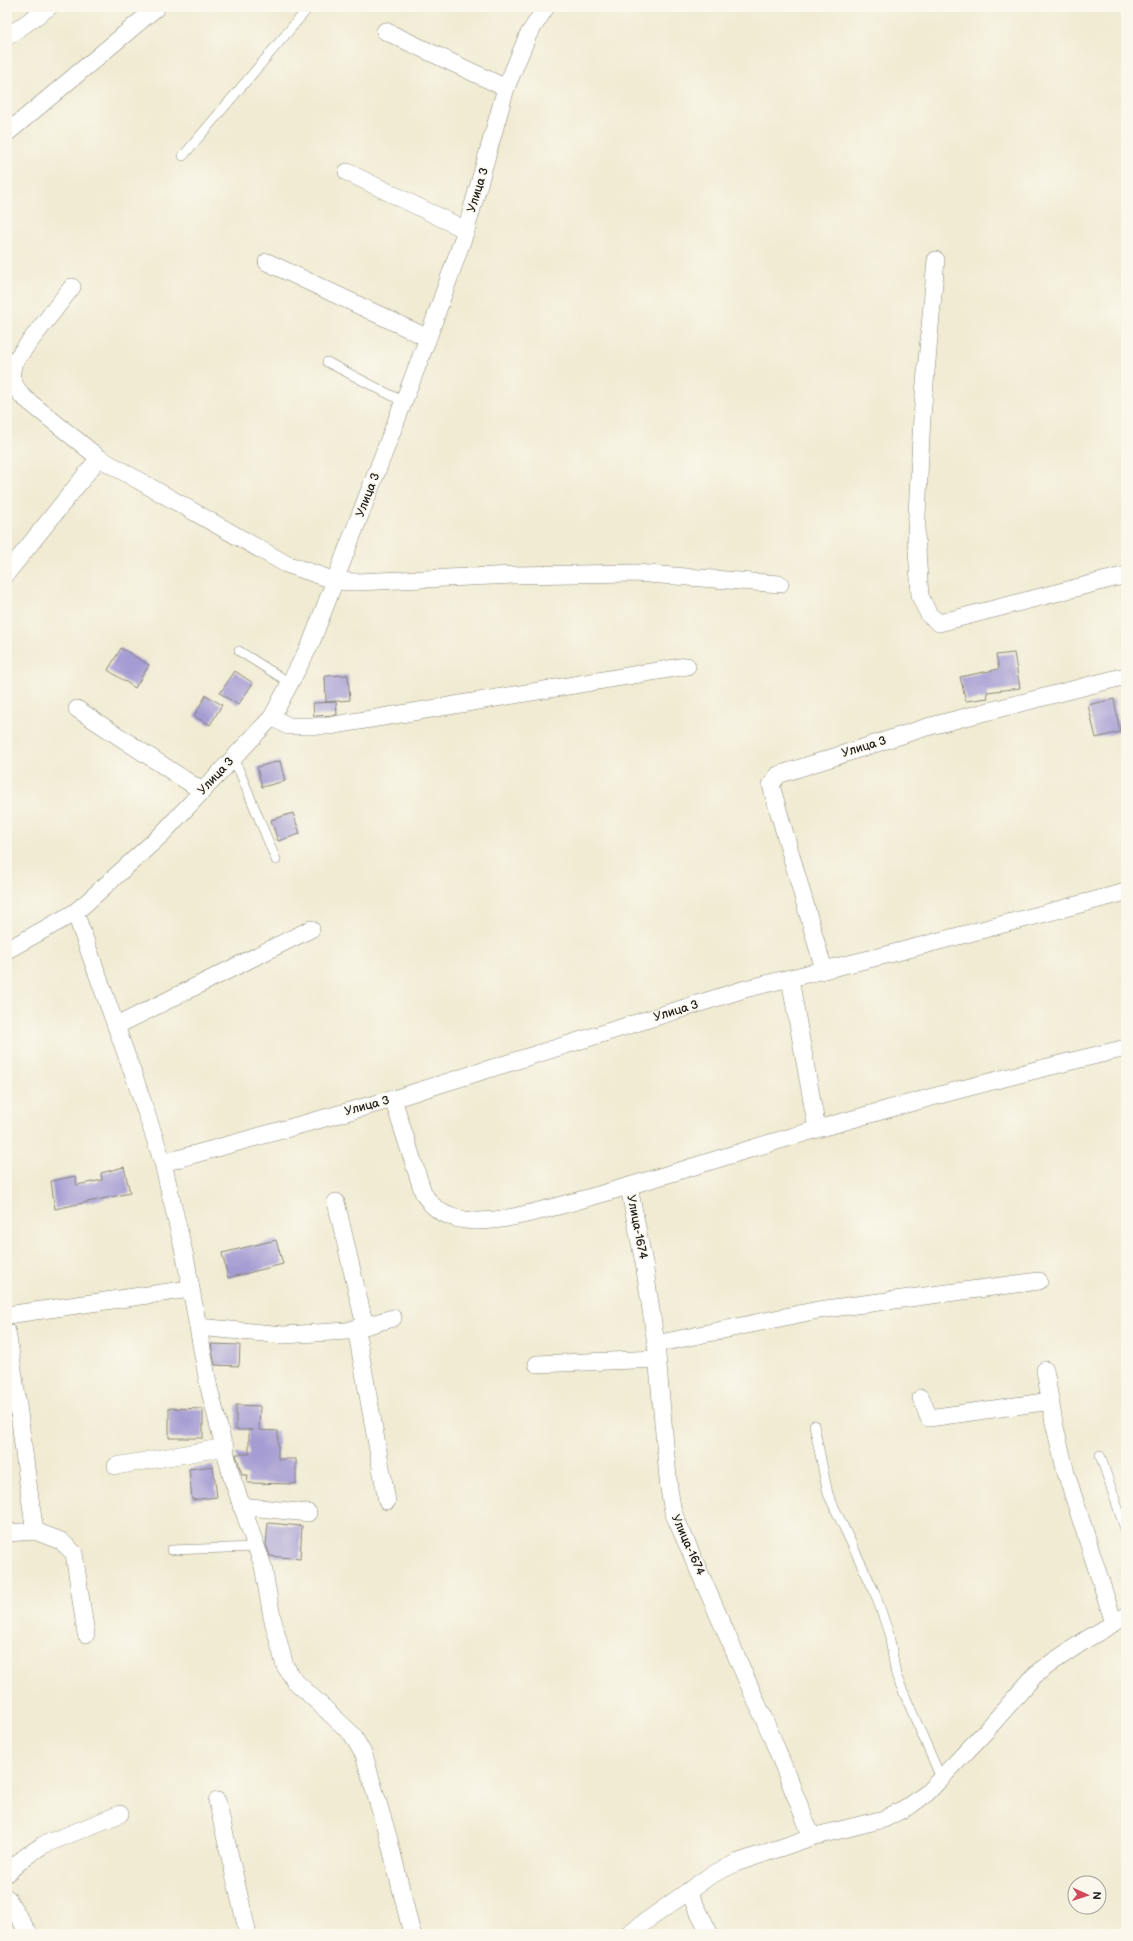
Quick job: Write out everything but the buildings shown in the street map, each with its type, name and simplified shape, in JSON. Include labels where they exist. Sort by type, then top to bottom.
[{"type":"street","points":[[7,37],[50,7]]},
{"type":"street","points":[[7,133],[157,7]]},
{"type":"street","name":"Улица 3","points":[[7,950],[75,912],[161,835],[272,717],[311,643],[336,581],[428,338],[466,230],[506,88],[528,35],[546,7]]},
{"type":"street","points":[[385,31],[506,88]]},
{"type":"street","points":[[347,172],[466,230]]},
{"type":"street","points":[[936,260],[922,416],[916,534],[920,596],[929,615],[938,623],[1126,575]]},
{"type":"street","points":[[267,262],[428,338]]},
{"type":"street","points":[[72,287],[14,362],[11,375],[13,384],[22,396],[99,458],[286,564],[336,581],[356,582],[515,574],[636,573],[780,584]]},
{"type":"street","points":[[7,573],[99,458]]},
{"type":"street","points":[[272,717],[288,726],[329,726],[687,666]]},
{"type":"street","name":"Улица 3","points":[[824,970],[771,785],[778,775],[927,727],[1126,676]]},
{"type":"street","points":[[77,708],[202,791]]},
{"type":"street","name":"Улица 3","points":[[163,1163],[393,1099],[745,990],[1126,892]]},
{"type":"street","points":[[75,912],[163,1163],[186,1261],[209,1388],[226,1447],[232,1478],[262,1566],[272,1617],[285,1666],[296,1681],[352,1734],[364,1755],[389,1840],[412,1934]]},
{"type":"street","points":[[116,1026],[311,929]]},
{"type":"street","points":[[790,979],[817,1129]]},
{"type":"street","points":[[393,1099],[423,1192],[428,1202],[436,1210],[474,1221],[509,1217],[629,1187],[817,1129],[905,1104],[1126,1048]]},
{"type":"street","name":"Улица-1674","points":[[629,1187],[644,1263],[657,1352],[669,1489],[673,1512],[771,1735],[812,1837]]},
{"type":"street","points":[[336,1202],[361,1327],[387,1501]]},
{"type":"street","points":[[537,1364],[657,1352],[847,1305],[1039,1281]]},
{"type":"street","points":[[7,1315],[190,1289]]},
{"type":"street","points":[[198,1327],[284,1335],[346,1331],[393,1318]]},
{"type":"street","points":[[7,1332],[14,1371],[35,1531]]},
{"type":"street","points":[[628,1934],[711,1875],[736,1864],[812,1837],[878,1821],[897,1814],[927,1793],[984,1733],[1035,1675],[1054,1660],[1120,1620],[1066,1473],[1050,1401],[1045,1370]]},
{"type":"street","points":[[921,1398],[929,1418],[1050,1401]]},
{"type":"street","points":[[116,1466],[226,1447]]},
{"type":"street","points":[[241,1506],[308,1513]]},
{"type":"street","points":[[7,1533],[35,1531],[61,1541],[74,1553],[86,1634]]},
{"type":"street","points":[[217,1800],[248,1934]]},
{"type":"street","points":[[7,1873],[25,1857],[43,1845],[120,1814]]},
{"type":"street","points":[[688,1891],[710,1934]]},
{"type":"street","points":[[7,1898],[30,1934]]},
{"type":"lane","points":[[183,156],[309,7]]},
{"type":"lane","points":[[327,362],[404,402]]},
{"type":"lane","points":[[238,651],[290,683]]},
{"type":"lane","points":[[232,760],[239,770],[276,860]]},
{"type":"lane","points":[[814,1425],[828,1494],[875,1593],[890,1634],[896,1675],[941,1778]]},
{"type":"lane","points":[[1100,1455],[1126,1532]]},
{"type":"lane","points":[[171,1550],[256,1547]]}]
